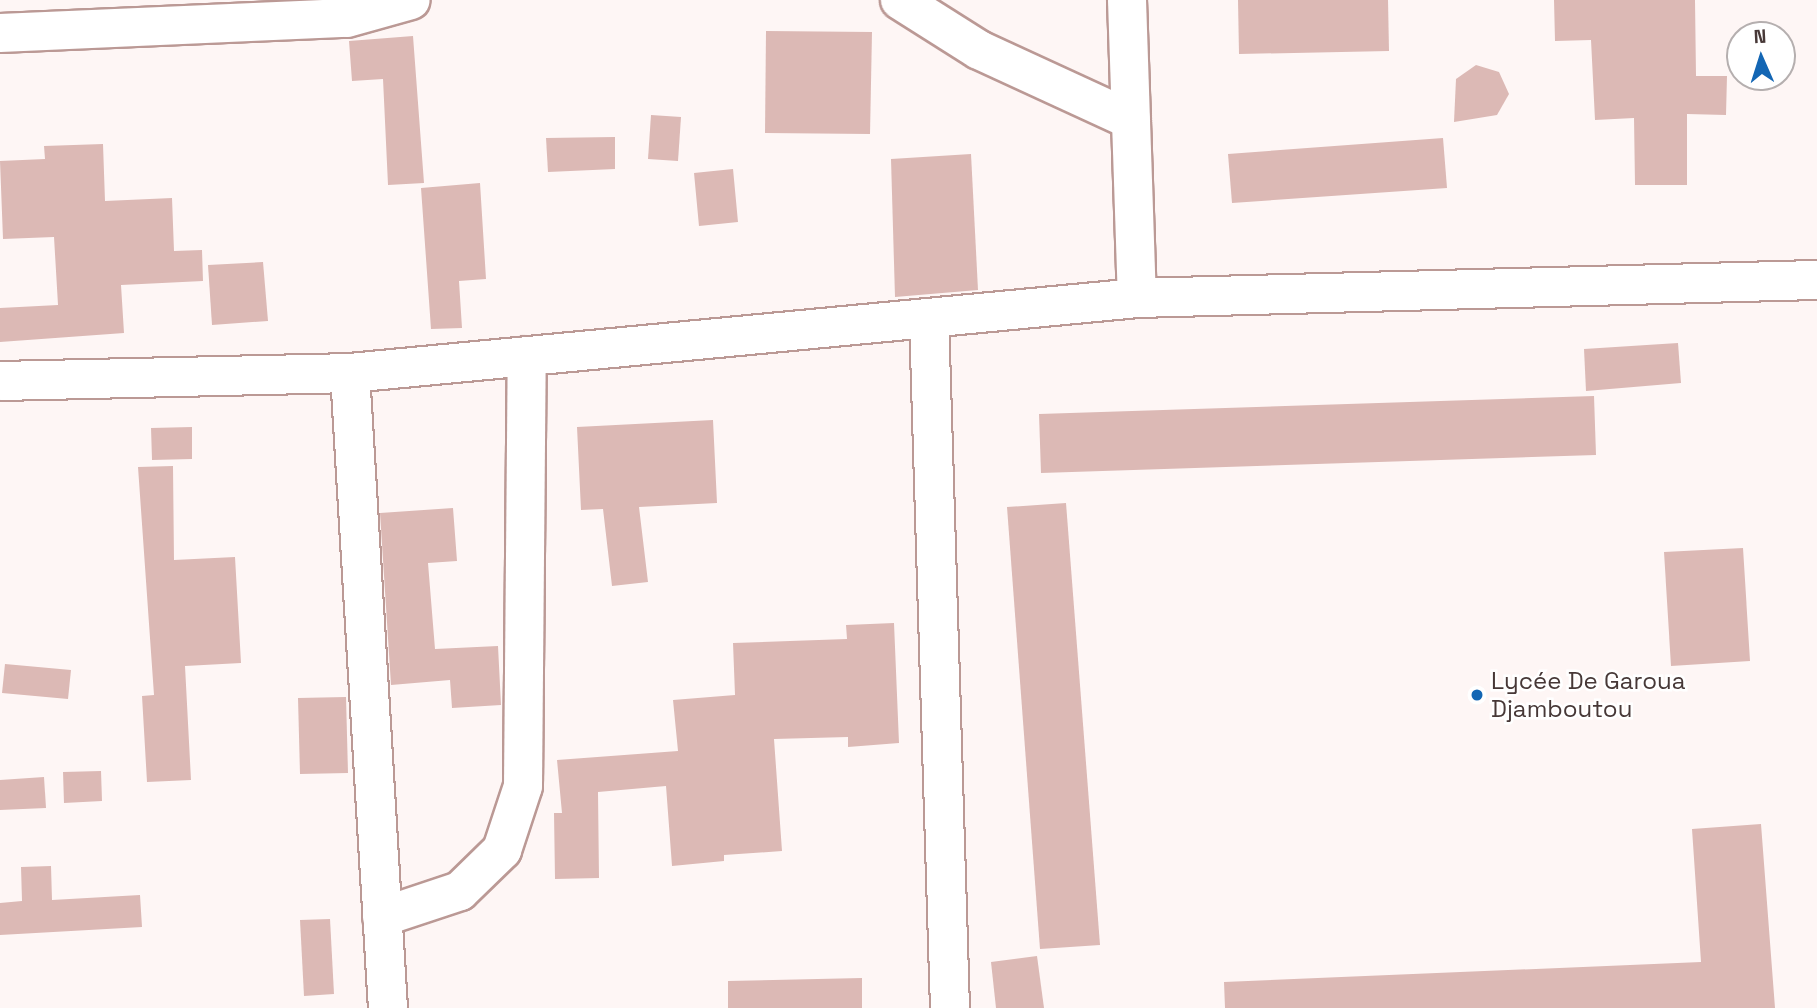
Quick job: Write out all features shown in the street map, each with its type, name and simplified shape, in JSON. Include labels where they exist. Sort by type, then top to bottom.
[{"type":"street","points":[[0,33],[347,18],[411,0]]},
{"type":"street","points":[[900,0],[979,50],[1131,120]]},
{"type":"street","points":[[1127,0],[1137,298]]},
{"type":"street","points":[[0,381],[350,373],[1137,298],[1817,280]]},
{"type":"street","points":[[929,318],[950,1008]]},
{"type":"street","points":[[382,917],[460,891],[502,850],[523,786],[527,356]]},
{"type":"street","points":[[350,373],[388,1008]]},
{"type":"building","points":[[1238,0],[1388,0],[1389,51],[1239,54]]},
{"type":"building","points":[[1554,0],[1695,0],[1696,76],[1726,76],[1726,115],[1687,114],[1687,185],[1635,185],[1634,118],[1595,120],[1591,40],[1555,41]]},
{"type":"building","points":[[766,31],[872,32],[870,134],[765,133]]},
{"type":"building","points":[[413,36],[424,183],[388,185],[383,79],[352,81],[349,41]]},
{"type":"building","points":[[1476,65],[1499,72],[1509,94],[1497,115],[1454,122],[1456,79]]},
{"type":"building","points":[[651,115],[681,117],[678,161],[648,159]]},
{"type":"building","points":[[615,137],[615,169],[548,172],[546,138]]},
{"type":"building","points":[[1443,138],[1447,188],[1232,203],[1228,154]]},
{"type":"building","points":[[103,144],[105,201],[172,198],[174,251],[202,250],[203,281],[121,285],[124,333],[0,342],[0,308],[58,305],[54,237],[3,239],[0,161],[45,159],[44,146]]},
{"type":"building","points":[[971,154],[978,290],[895,297],[891,159]]},
{"type":"building","points":[[733,169],[738,222],[699,226],[694,173]]},
{"type":"building","points":[[480,183],[486,279],[459,281],[462,328],[431,329],[421,188]]},
{"type":"building","points":[[263,262],[268,321],[212,325],[208,265]]},
{"type":"building","points":[[1678,343],[1681,383],[1586,391],[1584,349]]},
{"type":"building","points":[[1594,396],[1596,455],[1041,473],[1039,414]]},
{"type":"building","points":[[713,420],[717,503],[639,507],[648,582],[612,586],[603,509],[581,510],[577,427]]},
{"type":"building","points":[[192,427],[192,459],[152,460],[151,428]]},
{"type":"building","points":[[173,466],[174,560],[235,557],[241,663],[185,666],[191,780],[147,782],[142,696],[154,695],[138,467]]},
{"type":"building","points":[[1066,503],[1100,945],[1040,949],[1007,507]]},
{"type":"building","points":[[453,508],[457,561],[428,563],[435,649],[498,646],[501,705],[452,708],[450,680],[391,685],[380,513]]},
{"type":"building","points":[[1743,548],[1750,661],[1671,666],[1664,552]]},
{"type":"building","points":[[894,623],[899,743],[848,747],[848,737],[774,739],[782,851],[724,855],[724,861],[672,866],[666,786],[598,792],[599,878],[555,879],[554,813],[562,813],[557,760],[678,751],[673,700],[735,695],[733,643],[847,639],[846,625]]},
{"type":"building","points":[[5,664],[71,670],[68,699],[2,693]]},
{"type":"building","points":[[346,697],[348,773],[300,774],[298,698]]},
{"type":"building","points":[[101,771],[102,801],[64,803],[63,772]]},
{"type":"building","points":[[44,777],[46,808],[0,810],[0,780]]},
{"type":"building","points":[[1761,824],[1775,1008],[1225,1008],[1224,982],[1701,962],[1692,829]]},
{"type":"building","points":[[51,866],[52,900],[140,895],[142,927],[0,935],[0,903],[22,901],[21,867]]},
{"type":"building","points":[[330,919],[334,994],[304,996],[300,920]]},
{"type":"building","points":[[1037,956],[1044,1008],[996,1008],[991,962]]},
{"type":"building","points":[[862,978],[862,1008],[728,1008],[728,981]]},
{"type":"place","name":"Lycée De Garoua Djamboutou","points":[[1477,695]]}]
